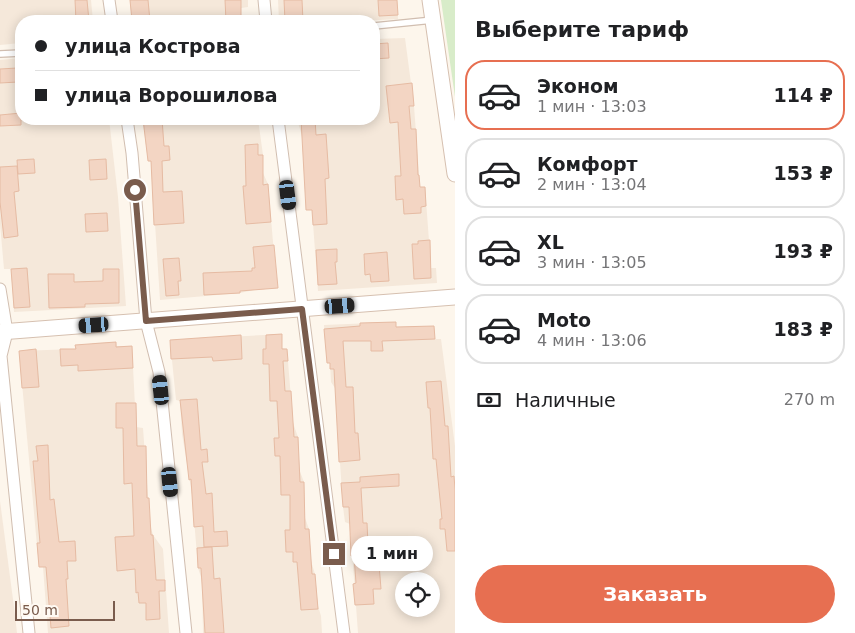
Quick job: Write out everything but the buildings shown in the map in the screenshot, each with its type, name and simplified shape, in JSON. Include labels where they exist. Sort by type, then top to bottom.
[{"type":"street","points":[[109,0],[111,15]]},
{"type":"street","points":[[264,0],[265,15]]},
{"type":"street","points":[[430,0],[455,174]]},
{"type":"street","points":[[128,125],[132,153],[146,321],[159,372],[186,633]]},
{"type":"street","points":[[279,125],[344,633]]},
{"type":"street","points":[[0,289],[3,332],[1,356],[30,633]]},
{"type":"street","points":[[3,332],[455,297]]},
{"type":"lane","points":[[380,25],[433,20]]},
{"type":"lane","points":[[0,54],[15,53]]},
{"type":"shaded area","points":[[0,0],[91,0],[92,15],[15,15],[15,44],[0,45]]},
{"type":"shaded area","points":[[130,0],[248,0],[248,7],[241,8],[241,15],[131,15]]},
{"type":"shaded area","points":[[278,0],[397,0],[398,19],[380,20],[380,15],[279,15]]},
{"type":"shaded area","points":[[405,38],[414,106],[420,187],[425,187],[431,268],[436,268],[437,283],[318,291],[312,210],[305,189],[302,136],[299,125],[380,125],[380,39]]},
{"type":"shaded area","points":[[15,59],[15,125],[110,125],[118,197],[126,306],[14,312],[11,269],[4,269],[0,224],[0,60]]},
{"type":"shaded area","points":[[143,125],[259,125],[263,155],[263,173],[268,184],[277,288],[160,300],[151,162],[148,161]]},
{"type":"shaded area","points":[[396,322],[396,327],[434,326],[435,339],[441,339],[455,446],[455,633],[358,633],[350,524],[345,522],[343,507],[335,388],[331,382],[330,363],[327,363],[324,325]]},
{"type":"shaded area","points":[[282,334],[282,348],[287,349],[293,423],[298,437],[299,469],[304,482],[305,518],[309,529],[311,561],[315,574],[322,633],[203,633],[202,580],[198,568],[192,494],[182,434],[180,401],[176,400],[170,340]]},
{"type":"shaded area","points":[[116,342],[117,346],[132,346],[136,427],[143,428],[150,524],[153,535],[163,549],[169,633],[48,633],[43,567],[39,567],[19,351],[75,349],[75,345],[92,347],[92,343]]},
{"type":"shaded area","points":[[0,501],[14,607],[17,633],[0,633]]},
{"type":"green space","points":[[441,0],[455,0],[455,97]]},
{"type":"route","points":[[135,190],[146,321],[302,309],[334,554]]}]
